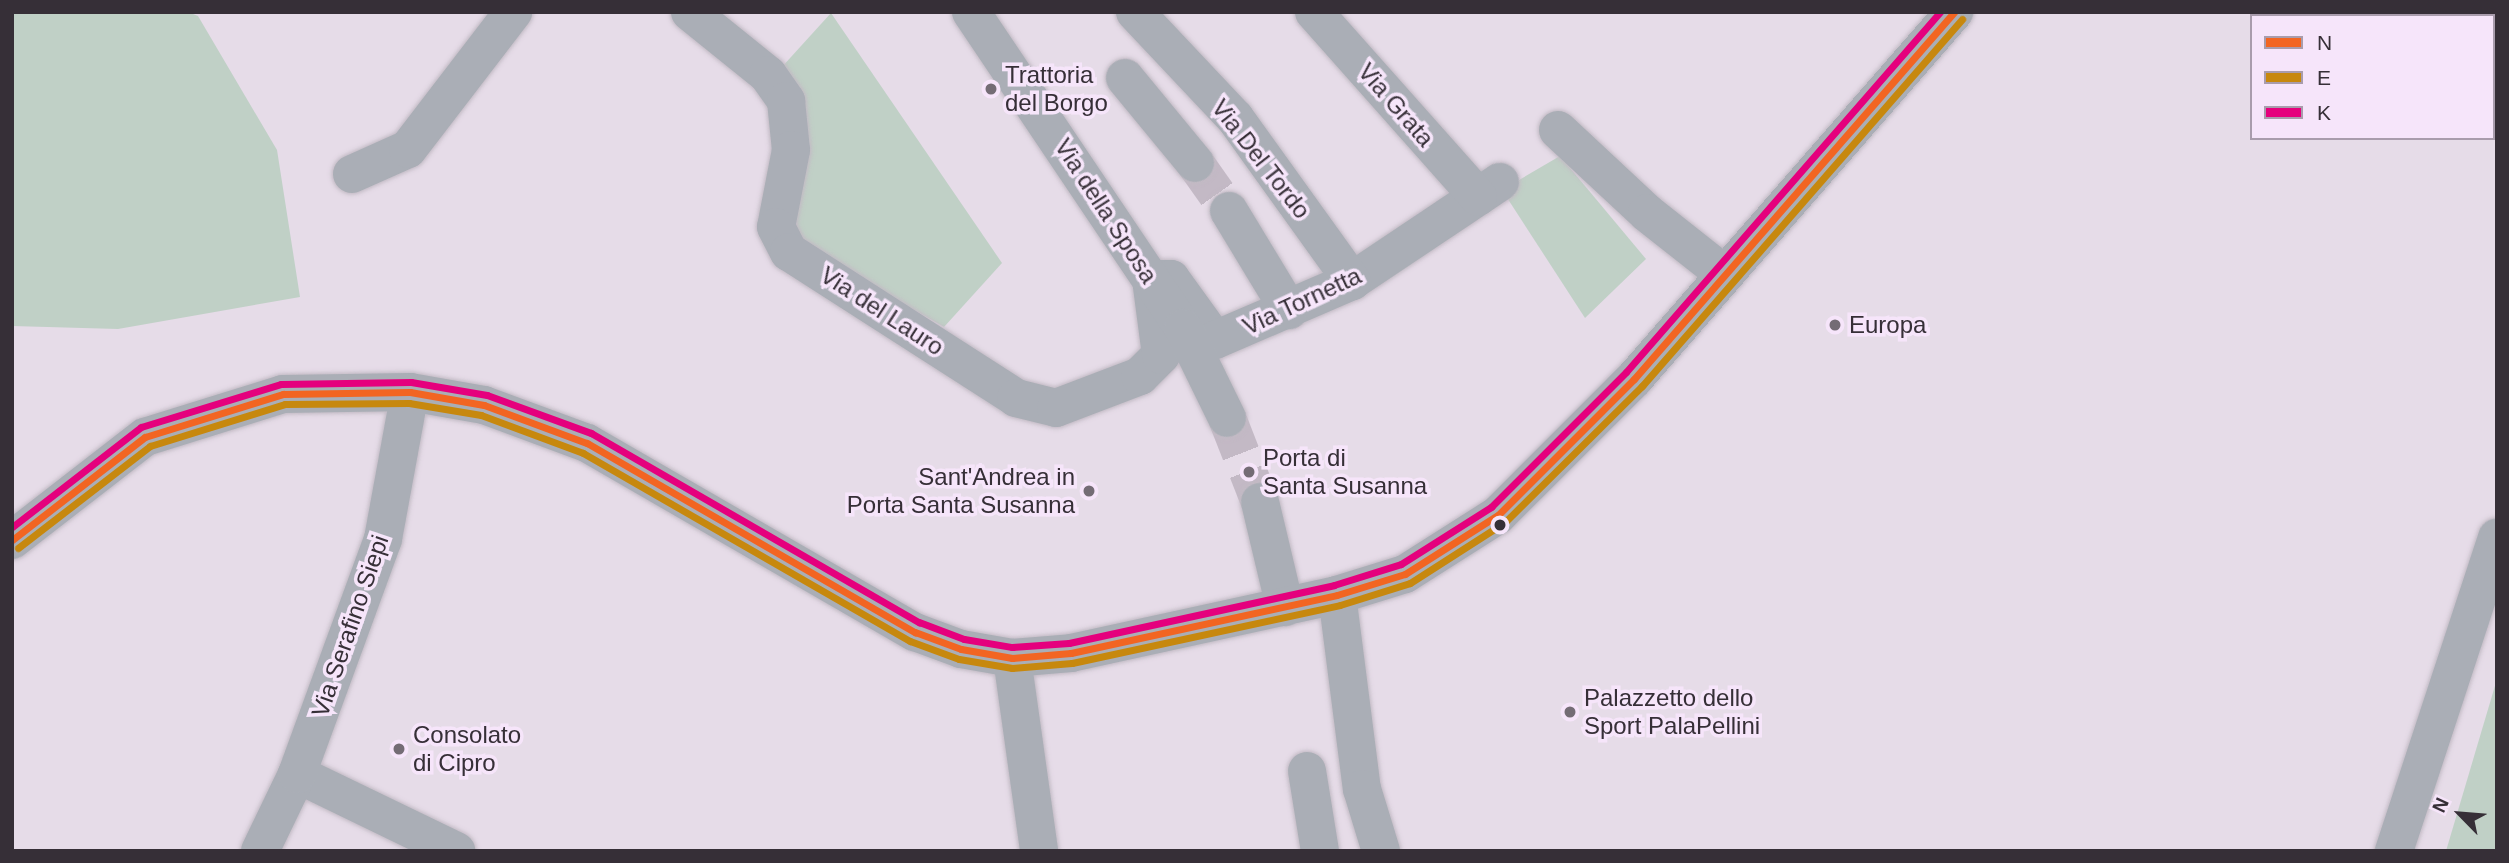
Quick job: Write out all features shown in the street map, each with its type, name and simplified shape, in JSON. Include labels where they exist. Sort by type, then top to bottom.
[{"type":"street","points":[[352,174],[408,149],[513,12]]},
{"type":"street","name":"Via del Lauro","points":[[690,12],[768,75],[786,101],[791,150],[776,227],[789,252],[1016,398],[1056,408],[1140,376],[1161,355],[1151,279]]},
{"type":"street","name":"Via della Sposa","points":[[971,12],[1183,328],[1227,418]]},
{"type":"street","name":"Via Del Tordo","points":[[1135,12],[1235,118],[1352,281]]},
{"type":"street","name":"Via Grata","points":[[1314,12],[1489,190]]},
{"type":"street","points":[[12,540],[145,437],[283,394],[410,393],[484,405],[587,443],[915,632],[961,649],[1012,658],[1071,653],[1337,595],[1405,574],[1498,515],[1634,379],[1723,273],[1954,12]]},
{"type":"street","points":[[1125,78],[1195,163]]},
{"type":"street","points":[[1558,130],[1647,213],[1723,273]]},
{"type":"street","name":"Via Tornetta","points":[[1151,279],[1171,279],[1215,340],[1352,281],[1489,190]]},
{"type":"street","points":[[1229,211],[1289,310]]},
{"type":"street","name":"Via Serafino Siepi","points":[[260,851],[297,774],[383,539],[410,393]]},
{"type":"street","points":[[1260,502],[1285,607]]},
{"type":"street","points":[[2394,851],[2497,538]]},
{"type":"street","points":[[1337,595],[1362,789],[1381,851]]},
{"type":"street","points":[[1012,658],[1039,851]]},
{"type":"street","points":[[1307,771],[1320,851]]},
{"type":"street","points":[[297,774],[456,851]]},
{"type":"shaded area","points":[[12,12],[188,12],[198,16],[277,150],[300,297],[118,329],[12,326]]},
{"type":"shaded area","points":[[831,13],[1002,263],[944,327],[798,243],[781,68]]},
{"type":"shaded area","points":[[1560,156],[1646,259],[1585,318],[1502,190]]},
{"type":"shaded area","points":[[2497,679],[2497,851],[2446,851]]},
{"type":"tunnel","points":[[1195,163],[1229,211]]},
{"type":"tunnel","points":[[1227,418],[1260,502]]},
{"type":"transit line","name":"K","points":[[12,527],[141,427],[281,384],[411,382],[487,395],[591,433],[919,622],[964,639],[1012,647],[1069,643],[1334,585],[1401,564],[1491,507],[1626,372],[1940,12]]},
{"type":"transit line","name":"N","points":[[12,540],[145,437],[283,394],[410,392],[484,405],[587,443],[915,632],[961,649],[1012,658],[1071,653],[1337,595],[1405,574],[1498,515],[1634,379],[1954,12]]},
{"type":"transit line","name":"E","points":[[18,548],[150,446],[285,404],[409,403],[481,415],[583,453],[910,641],[959,659],[1012,668],[1072,663],[1340,605],[1410,583],[1505,522],[1642,386],[1962,19]]},
{"type":"place","name":"Trattoria del Borgo","points":[[991,89]]},
{"type":"place","name":"Europa","points":[[1835,325]]},
{"type":"place","name":"Porta di Santa Susanna","points":[[1249,472]]},
{"type":"place","name":"Sant'Andrea in Porta Santa Susanna","points":[[1089,491]]},
{"type":"place","name":"Palazzetto dello Sport PalaPellini","points":[[1570,712]]},
{"type":"place","name":"Consolato di Cipro","points":[[399,749]]}]
